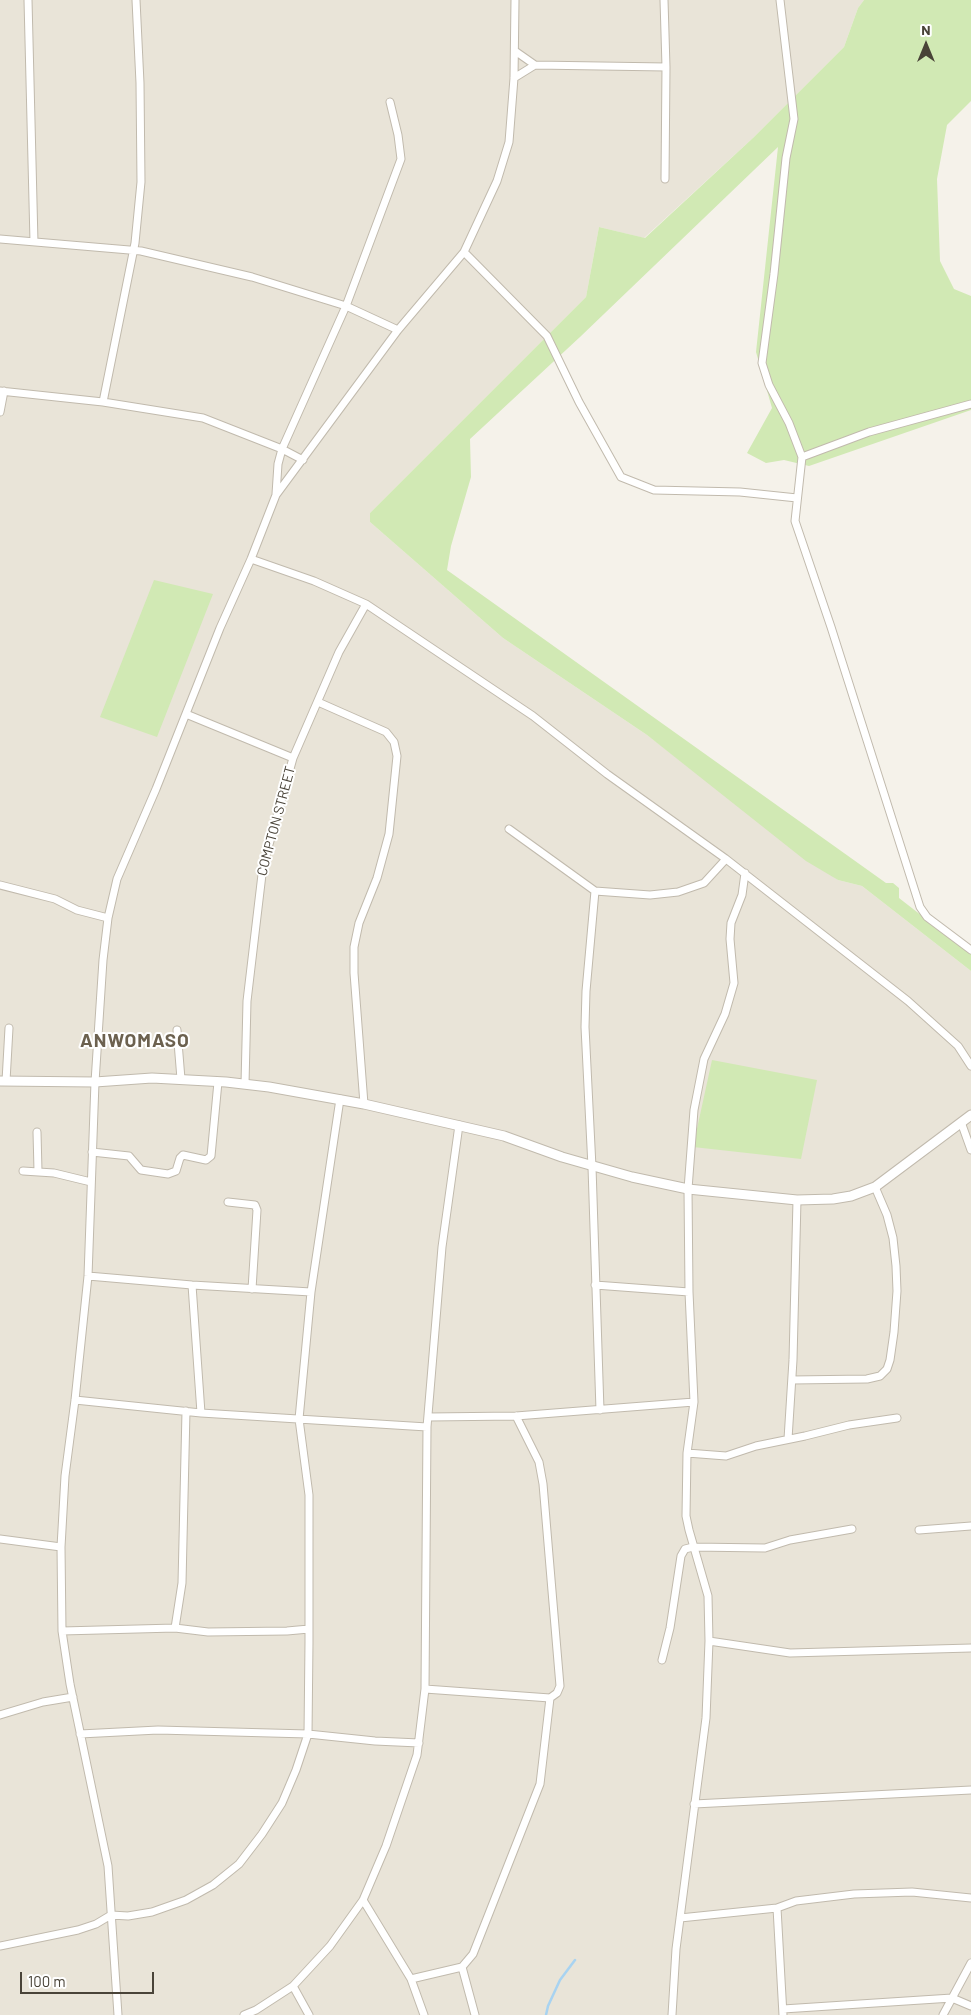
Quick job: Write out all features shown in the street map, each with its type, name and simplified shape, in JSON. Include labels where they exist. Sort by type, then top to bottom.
[{"type":"street","points":[[28,0],[34,242]]},
{"type":"street","points":[[103,402],[133,250],[141,182],[140,84],[136,0]]},
{"type":"street","points":[[118,2015],[108,1866],[72,1697],[62,1632],[61,1547],[65,1476],[88,1276],[95,1082],[103,960],[108,918],[117,879],[276,495],[304,460],[398,330],[464,252],[497,181],[509,142],[514,78],[515,0]]},
{"type":"street","points":[[664,0],[666,67],[665,179]]},
{"type":"street","points":[[780,0],[794,119],[786,158],[774,274],[762,363],[769,385],[789,423],[802,457],[795,521],[831,627],[920,907],[927,917],[971,950]]},
{"type":"street","points":[[515,50],[535,65]]},
{"type":"street","points":[[514,78],[535,65],[666,67]]},
{"type":"street","points":[[276,495],[278,464],[282,449],[346,306],[401,159],[398,135],[390,102]]},
{"type":"street","points":[[0,239],[133,250],[252,277],[346,306],[398,330]]},
{"type":"street","points":[[464,252],[546,336],[579,402],[621,477],[654,490],[740,492],[797,498]]},
{"type":"street","points":[[0,412],[2,391],[103,402],[203,418],[282,449],[304,460]]},
{"type":"street","points":[[802,457],[869,432],[971,404]]},
{"type":"street","points":[[251,559],[314,581],[366,604],[533,716],[607,774],[726,858],[940,1028],[958,1046],[971,1066]]},
{"type":"street","name":"COMPTON STREET","points":[[245,1084],[247,1001],[263,866],[293,758],[339,652],[366,604]]},
{"type":"street","points":[[318,702],[386,732],[394,742],[397,756],[388,834],[377,878],[359,923],[354,946],[354,973],[364,1104]]},
{"type":"street","points":[[186,714],[293,758]]},
{"type":"street","points":[[509,828],[595,891],[650,895],[678,892],[704,883],[726,858]]},
{"type":"street","points":[[672,2015],[680,1918],[706,1718],[709,1641],[708,1596],[686,1516],[687,1453],[694,1402],[689,1292],[688,1189],[694,1110],[704,1059],[725,1014],[734,983],[730,939],[731,923],[742,895],[746,874]]},
{"type":"street","points":[[0,885],[55,899],[77,910],[108,918]]},
{"type":"street","points":[[595,891],[586,991],[585,1027],[592,1166],[600,1410]]},
{"type":"street","points":[[9,1028],[3,1081],[95,1082],[152,1078],[245,1084],[340,1099],[458,1125],[504,1136],[592,1166],[688,1189],[797,1200],[833,1200],[851,1196],[875,1187],[971,1115]]},
{"type":"street","points":[[177,1030],[181,1079]]},
{"type":"street","points":[[92,1152],[129,1156],[141,1170],[168,1174],[176,1170],[183,1155],[206,1160],[211,1156],[218,1082]]},
{"type":"street","points":[[0,1946],[78,1930],[96,1924],[111,1915],[128,1916],[152,1912],[186,1900],[213,1885],[240,1864],[282,1803],[296,1770],[308,1734],[309,1629],[309,1495],[299,1419],[311,1292],[340,1099]]},
{"type":"street","points":[[961,1122],[971,1150]]},
{"type":"street","points":[[244,2015],[256,2010],[293,1986],[330,1946],[363,1900],[386,1846],[417,1755],[426,1689],[427,1427],[442,1247],[458,1125]]},
{"type":"street","points":[[37,1132],[38,1171]]},
{"type":"street","points":[[23,1171],[38,1171],[69,1176],[91,1182]]},
{"type":"street","points":[[792,1380],[867,1379],[880,1376],[886,1369],[894,1332],[897,1291],[896,1266],[893,1238],[875,1187]]},
{"type":"street","points":[[788,1439],[792,1380],[797,1200]]},
{"type":"street","points":[[228,1202],[255,1205],[257,1210],[252,1289]]},
{"type":"street","points":[[88,1276],[192,1285],[311,1292]]},
{"type":"street","points":[[192,1285],[201,1413]]},
{"type":"street","points":[[595,1286],[689,1292]]},
{"type":"street","points":[[75,1400],[186,1412],[427,1427]]},
{"type":"street","points":[[429,1417],[516,1416],[694,1402]]},
{"type":"street","points":[[175,1628],[182,1583],[186,1412]]},
{"type":"street","points":[[426,1689],[550,1698],[557,1693],[560,1686],[561,1678],[543,1484],[538,1462],[516,1416]]},
{"type":"street","points":[[687,1453],[726,1456],[756,1446],[849,1425],[897,1418]]},
{"type":"street","points":[[919,1530],[971,1526]]},
{"type":"street","points":[[662,1660],[670,1628],[681,1556],[685,1549],[693,1547],[765,1548],[799,1538],[852,1529]]},
{"type":"street","points":[[0,1539],[61,1547]]},
{"type":"street","points":[[62,1632],[175,1628],[208,1632],[309,1629]]},
{"type":"street","points":[[709,1641],[790,1652],[971,1648]]},
{"type":"street","points":[[0,1714],[43,1702],[72,1697]]},
{"type":"street","points":[[411,1979],[462,1967],[473,1954],[540,1784],[550,1698]]},
{"type":"street","points":[[80,1734],[158,1730],[308,1734],[375,1741],[419,1743]]},
{"type":"street","points":[[694,1804],[971,1790]]},
{"type":"street","points":[[680,1918],[777,1908],[796,1901],[854,1894],[912,1892],[971,1898]]},
{"type":"street","points":[[363,1900],[411,1979],[424,2015]]},
{"type":"street","points":[[777,1908],[783,2012],[952,1998],[971,2006]]},
{"type":"street","points":[[943,2015],[971,1963]]},
{"type":"street","points":[[462,1967],[475,2015]]},
{"type":"street","points":[[293,1986],[309,2015]]},
{"type":"shaded area","points":[[0,0],[864,0],[858,8],[844,47],[754,137],[644,238],[599,227],[586,297],[370,513],[370,522],[503,638],[647,735],[838,880],[862,886],[971,971],[971,2015],[0,2015]]},
{"type":"green space","points":[[864,0],[971,0],[971,101],[947,125],[937,179],[940,261],[954,289],[971,296],[971,410],[809,466],[784,460],[766,463],[747,453],[772,408],[756,352],[778,147],[580,337],[470,439],[471,477],[451,546],[447,570],[886,883],[893,883],[899,888],[899,898],[971,954],[971,971],[862,886],[838,880],[806,861],[647,735],[503,638],[370,522],[370,513],[586,297],[599,227],[645,238],[754,137],[844,47],[858,8]]},
{"type":"green space","points":[[154,580],[213,594],[157,737],[100,717]]},
{"type":"green space","points":[[712,1060],[817,1080],[801,1159],[693,1147]]},
{"type":"waterway","points":[[546,2015],[560,1980],[575,1960]]},
{"type":"district","name":"ANWOMASO","points":[[135,1041]]}]
